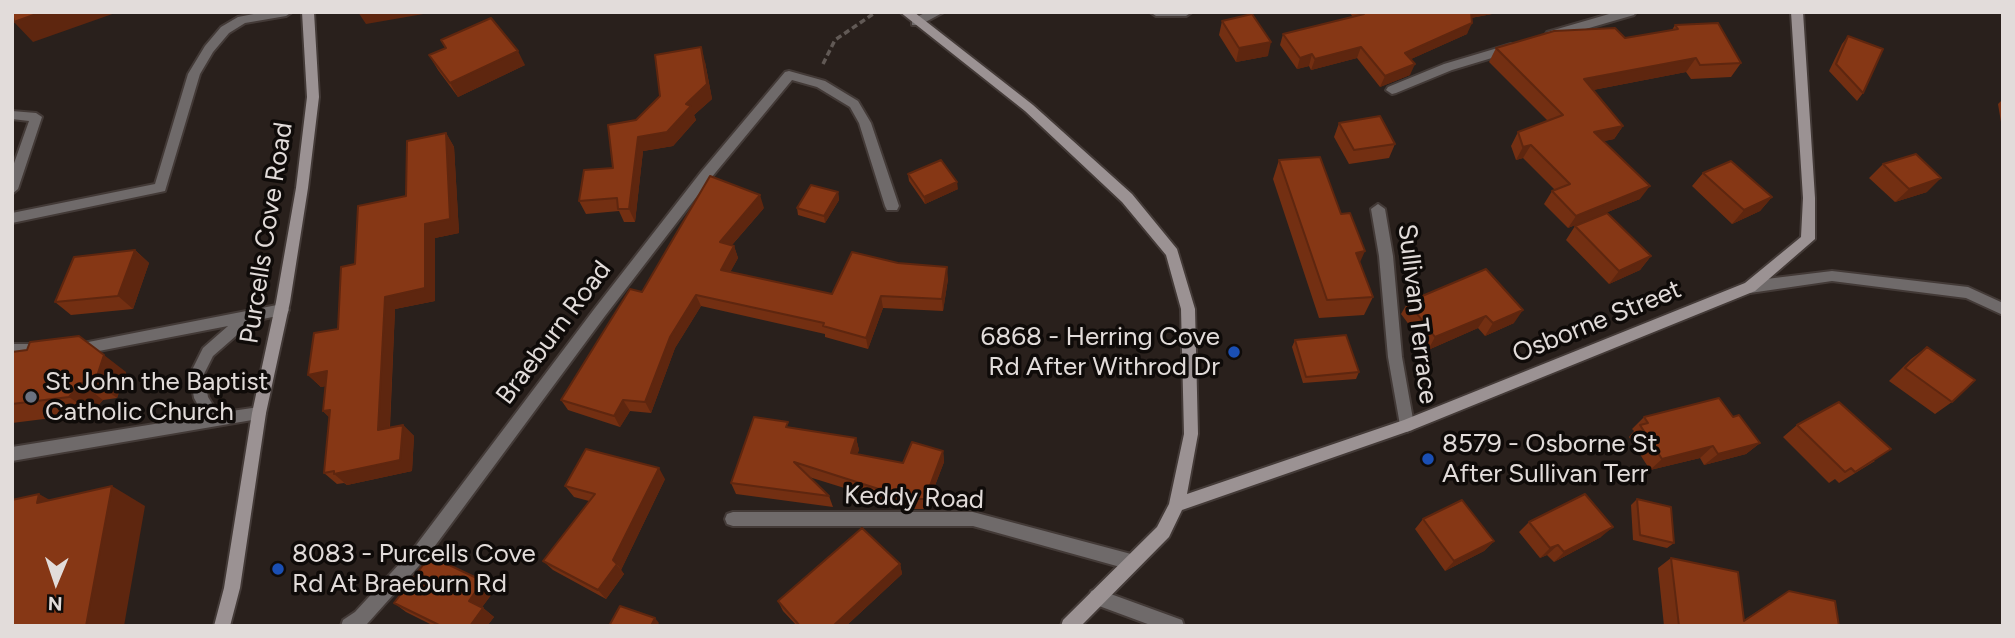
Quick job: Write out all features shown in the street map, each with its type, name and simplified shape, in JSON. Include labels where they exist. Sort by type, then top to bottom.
[{"type":"main road","name":"Purcells Cove Road","points":[[222,626],[232,588],[259,413],[282,310],[302,188],[313,97],[308,12]]},
{"type":"main road","points":[[906,12],[1051,128],[1127,198],[1172,253],[1188,309],[1191,434],[1177,505],[1163,532],[1130,562],[1069,626]]},
{"type":"main road","name":"Osborne Street","points":[[1177,505],[1407,425],[1750,287],[1808,239],[1797,12]]},
{"type":"street","points":[[12,218],[160,188],[194,74],[225,30],[241,16],[286,12]]},
{"type":"street","points":[[916,22],[938,12]]},
{"type":"street","points":[[1156,12],[1186,12]]},
{"type":"street","points":[[1540,39],[1630,12]]},
{"type":"street","points":[[1392,90],[1448,67],[1527,43]]},
{"type":"street","name":"Braeburn Road","points":[[349,626],[420,553],[600,312],[783,80],[789,75],[814,81]]},
{"type":"street","points":[[814,81],[840,94],[857,108],[892,206]]},
{"type":"street","points":[[12,115],[36,117],[12,189]]},
{"type":"street","name":"Sullivan Terrace","points":[[1378,209],[1386,256],[1395,357],[1407,425]]},
{"type":"street","points":[[1750,287],[1832,276],[1968,293],[2003,309]]},
{"type":"street","points":[[12,350],[68,351],[282,310]]},
{"type":"street","points":[[213,418],[201,398],[197,374],[208,352],[249,316]]},
{"type":"street","points":[[12,454],[213,418],[259,413]]},
{"type":"street","name":"Keddy Road","points":[[733,519],[973,519],[1130,562]]},
{"type":"street","points":[[1097,597],[1177,626]]},
{"type":"path","points":[[814,81],[835,40],[876,12]]},
{"type":"building","points":[[12,12],[42,12],[14,22]]},
{"type":"building","points":[[1363,12],[1471,12],[1472,23],[1405,53],[1415,64],[1385,76],[1361,47],[1315,59],[1312,54],[1300,58],[1283,34],[1364,14]]},
{"type":"building","points":[[1252,14],[1271,42],[1239,48],[1222,21]]},
{"type":"building","points":[[491,18],[518,51],[450,83],[429,55],[446,48],[441,40]]},
{"type":"building","points":[[1718,23],[1741,63],[1700,65],[1696,58],[1584,79],[1623,126],[1594,132],[1650,186],[1576,216],[1552,191],[1570,184],[1531,145],[1523,147],[1518,132],[1563,115],[1496,48],[1554,31],[1615,28],[1625,38],[1678,29],[1675,25]]},
{"type":"building","points":[[1848,36],[1883,49],[1863,93],[1836,64]]},
{"type":"building","points":[[701,47],[707,84],[686,104],[691,106],[667,132],[638,137],[629,209],[618,209],[617,198],[579,201],[584,170],[613,168],[608,125],[636,120],[660,96],[655,55]]},
{"type":"building","points":[[1380,116],[1395,144],[1354,150],[1339,123]]},
{"type":"building","points":[[446,133],[450,219],[425,224],[425,288],[385,297],[378,430],[403,425],[400,460],[334,474],[334,471],[324,473],[330,410],[323,411],[327,371],[308,375],[314,333],[338,329],[341,267],[355,264],[358,206],[406,196],[407,141]]},
{"type":"building","points":[[1916,154],[1941,178],[1909,189],[1883,164]]},
{"type":"building","points":[[1320,157],[1341,214],[1350,213],[1365,251],[1356,253],[1373,297],[1327,300],[1279,160]]},
{"type":"building","points":[[941,160],[957,182],[924,197],[908,174]]},
{"type":"building","points":[[1731,161],[1772,197],[1744,210],[1703,173]]},
{"type":"building","points":[[710,176],[760,195],[720,242],[734,246],[721,270],[832,294],[852,252],[898,263],[947,267],[942,299],[881,296],[866,338],[823,326],[824,323],[696,295],[670,337],[645,402],[623,400],[614,416],[561,400],[630,289],[642,292]]},
{"type":"building","points":[[811,185],[838,192],[824,216],[797,208]]},
{"type":"building","points":[[1607,213],[1651,256],[1619,271],[1575,226]]},
{"type":"building","points":[[135,250],[118,296],[55,302],[74,257]]},
{"type":"building","points":[[1486,269],[1523,310],[1493,323],[1486,316],[1435,337],[1408,302]]},
{"type":"building","points":[[1346,335],[1359,372],[1306,377],[1295,340]]},
{"type":"building","points":[[79,336],[104,355],[95,382],[81,383],[69,397],[12,404],[12,352],[27,350],[30,342]]},
{"type":"building","points":[[1927,347],[1975,380],[1952,402],[1905,368]]},
{"type":"building","points":[[1719,398],[1733,417],[1739,415],[1760,443],[1718,454],[1713,446],[1662,459],[1640,425],[1648,423],[1644,417]]},
{"type":"building","points":[[1839,402],[1891,449],[1855,472],[1851,468],[1845,472],[1797,425]]},
{"type":"building","points":[[754,417],[788,422],[786,427],[856,438],[851,453],[903,463],[912,442],[943,451],[925,499],[910,499],[794,462],[829,496],[731,483]]},
{"type":"building","points":[[586,449],[659,468],[613,560],[617,564],[598,590],[543,561],[595,494],[565,486]]},
{"type":"building","points":[[112,486],[86,626],[12,626],[12,500],[39,494],[37,503]]},
{"type":"building","points":[[1585,494],[1613,527],[1564,552],[1558,545],[1550,548],[1529,522]]},
{"type":"building","points":[[1637,499],[1671,507],[1674,543],[1640,535]]},
{"type":"building","points":[[1462,500],[1494,541],[1454,561],[1423,519]]},
{"type":"building","points":[[862,528],[900,564],[833,626],[800,626],[778,601]]},
{"type":"building","points":[[430,556],[483,581],[469,601],[483,608],[470,626],[441,626],[394,603]]},
{"type":"building","points":[[1671,558],[1738,572],[1744,621],[1789,591],[1835,601],[1839,626],[1679,626]]},
{"type":"building","points":[[620,606],[655,618],[651,626],[609,626]]},
{"type":"place","name":"6868 - Herring Cove Rd After Withrod Dr","points":[[1234,352]]},
{"type":"place","name":"St John the Baptist Catholic Church","points":[[31,397]]},
{"type":"place","name":"8579 - Osborne St After Sullivan Terr","points":[[1428,459]]},
{"type":"place","name":"8083 - Purcells Cove Rd At Braeburn Rd","points":[[278,569]]}]
